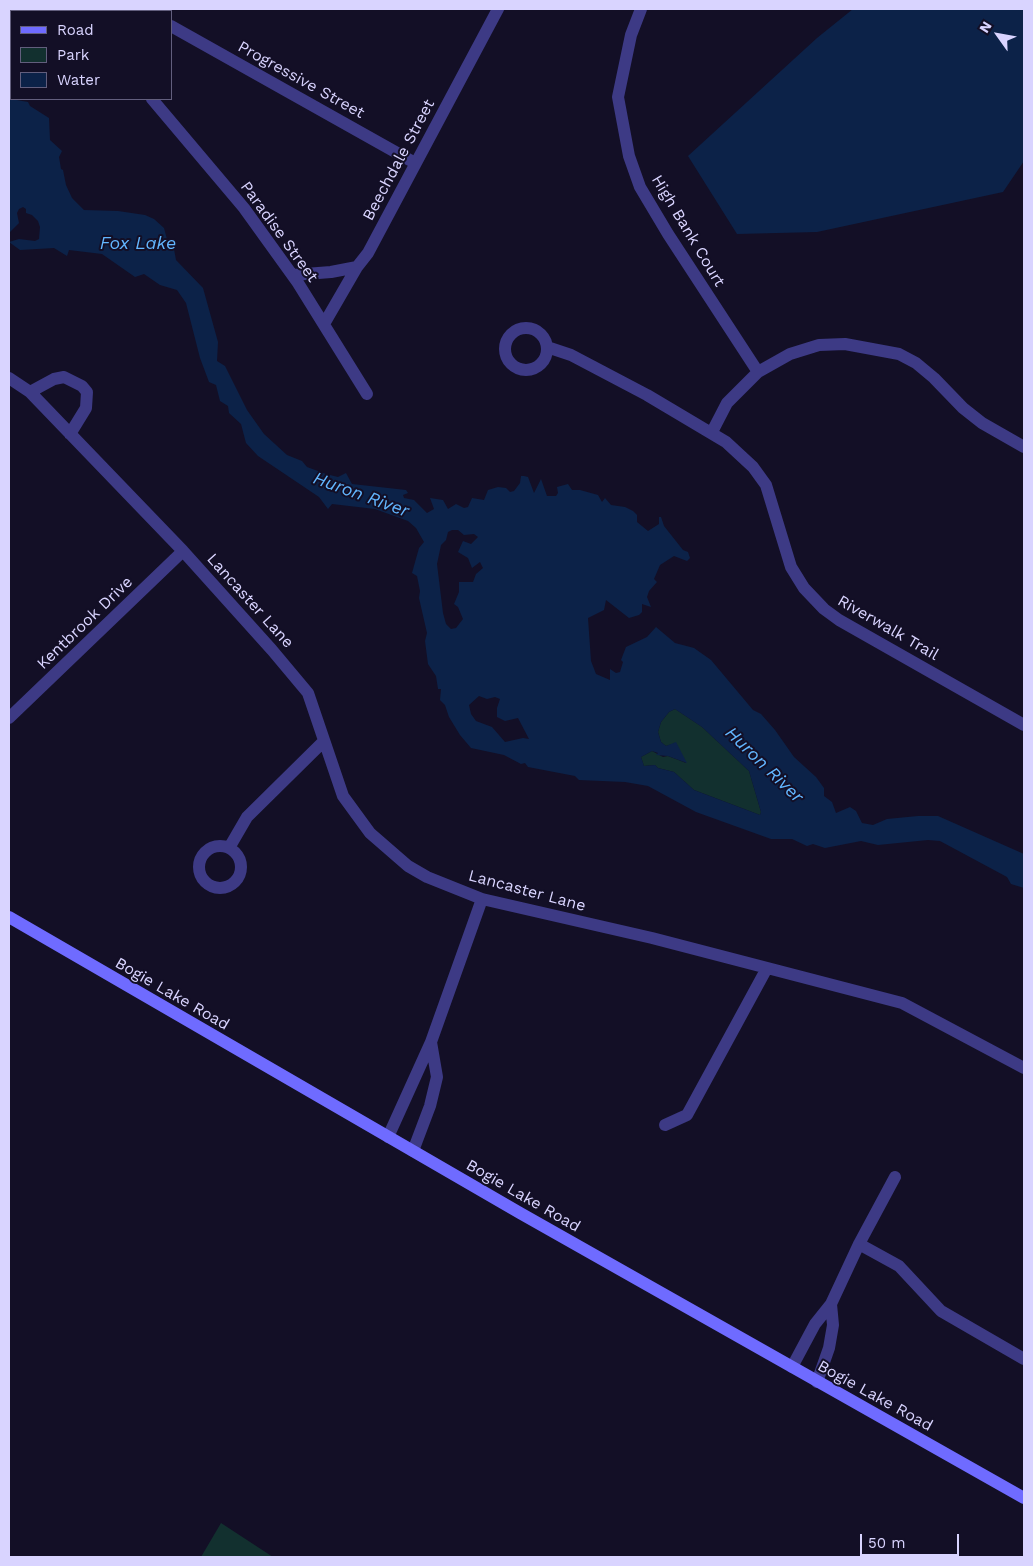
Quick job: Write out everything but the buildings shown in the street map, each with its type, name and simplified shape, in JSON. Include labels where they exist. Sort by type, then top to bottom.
[{"type":"main road","name":"Bogie Lake Road","points":[[9,917],[388,1137],[1024,1498]]},
{"type":"street","name":"Beechdale Street","points":[[324,324],[377,237],[498,9]]},
{"type":"street","name":"High Bank Court","points":[[641,9],[630,35],[618,97],[629,156],[640,187],[668,234],[758,372]]},
{"type":"street","name":"Progressive Street","points":[[172,27],[415,163]]},
{"type":"street","name":"Paradise Street","points":[[153,100],[244,208],[292,275],[367,394]]},
{"type":"street","points":[[292,275],[331,272],[357,267]]},
{"type":"street","points":[[712,432],[727,403],[758,372],[790,354],[819,345],[845,344],[899,354],[922,367],[963,408],[982,423],[1024,447]]},
{"type":"street","name":"Riverwalk Trail","points":[[547,348],[571,354],[712,432],[742,456],[761,476],[771,495],[791,567],[804,588],[824,609],[839,620],[1024,725]]},
{"type":"street","points":[[30,392],[64,377],[82,386],[87,392],[86,408],[70,434]]},
{"type":"street","name":"Lancaster Lane","points":[[9,378],[30,392],[183,551],[308,693],[343,796],[370,833],[408,866],[427,877],[482,899],[652,938],[902,1003],[1024,1068]]},
{"type":"street","name":"Kentbrook Drive","points":[[9,718],[183,551]]},
{"type":"street","points":[[229,848],[247,817],[324,742]]},
{"type":"street","points":[[388,1137],[431,1042],[482,899]]},
{"type":"street","points":[[665,1124],[687,1115],[767,968]]},
{"type":"street","points":[[413,1151],[430,1106],[437,1077],[431,1042]]},
{"type":"street","points":[[792,1367],[815,1324],[830,1304],[859,1244],[895,1177]]},
{"type":"street","points":[[859,1244],[900,1266],[941,1311],[1024,1359]]},
{"type":"street","points":[[817,1382],[829,1348],[833,1325],[830,1304]]},
{"type":"green space","points":[[675,709],[702,727],[749,771],[761,812],[760,815],[694,790],[674,772],[658,768],[655,765],[644,766],[641,757],[652,751],[663,757],[668,756],[686,763],[676,743],[666,746],[661,742],[658,732],[661,722],[669,712]]},
{"type":"green space","points":[[221,1523],[273,1557],[201,1557]]},
{"type":"water","points":[[9,9],[34,9],[10,10],[10,100],[28,102],[30,106],[49,118],[50,140],[62,151],[59,157],[66,185],[72,198],[84,210],[118,211],[145,215],[154,219],[164,228],[168,243],[174,249],[176,260],[203,288],[218,342],[217,361],[225,366],[247,410],[264,434],[287,455],[302,461],[307,467],[326,474],[338,477],[346,473],[352,484],[406,490],[408,493],[403,495],[404,498],[414,500],[427,513],[434,509],[430,498],[443,500],[448,509],[456,504],[464,508],[468,507],[472,498],[484,500],[488,490],[498,487],[506,488],[510,492],[514,491],[520,483],[521,476],[524,476],[528,477],[534,493],[541,479],[547,496],[556,496],[558,493],[557,487],[568,484],[572,490],[580,490],[598,495],[602,502],[605,498],[611,505],[625,507],[633,511],[637,515],[637,522],[648,531],[659,524],[659,517],[661,517],[664,526],[683,550],[688,552],[690,558],[687,561],[674,556],[660,565],[654,579],[657,582],[649,591],[647,597],[651,607],[642,604],[642,612],[639,615],[629,618],[606,600],[604,610],[588,618],[591,661],[596,674],[610,680],[610,669],[616,673],[620,672],[623,662],[621,660],[626,647],[647,637],[656,627],[675,643],[694,648],[711,660],[753,710],[761,714],[775,730],[794,757],[816,777],[824,788],[824,796],[832,802],[836,813],[850,807],[856,811],[862,823],[873,825],[887,819],[938,816],[1024,854],[1024,888],[1011,884],[1007,877],[940,841],[928,840],[878,845],[861,841],[825,848],[813,844],[807,846],[792,839],[771,839],[696,812],[648,786],[625,782],[579,780],[575,776],[528,767],[525,763],[521,764],[504,755],[471,748],[460,735],[449,717],[445,705],[440,700],[441,689],[438,689],[436,676],[428,664],[425,641],[427,633],[419,598],[420,591],[417,576],[412,573],[419,548],[424,542],[416,528],[408,521],[375,509],[332,504],[328,509],[319,497],[258,456],[246,443],[241,424],[229,413],[228,406],[220,401],[216,385],[209,382],[200,358],[186,303],[177,290],[160,285],[144,274],[135,277],[102,254],[69,250],[67,256],[54,248],[20,250],[9,242],[19,239],[35,241],[39,239],[40,227],[38,221],[32,215],[26,213],[26,209],[23,207],[17,213],[19,223],[9,233]],"holes":[[[458,530],[464,535],[474,534],[478,537],[471,544],[463,541],[458,552],[468,558],[472,568],[480,562],[483,568],[476,574],[473,582],[459,582],[459,592],[454,604],[458,607],[463,619],[456,628],[451,629],[446,624],[443,613],[437,564],[441,545],[446,540],[448,532]],[[479,696],[487,699],[495,697],[500,699],[497,717],[505,721],[518,718],[529,739],[523,738],[505,742],[492,727],[476,721],[471,714],[469,705]],[[675,709],[702,727],[749,771],[761,812],[760,815],[694,790],[674,772],[658,768],[655,765],[644,766],[641,757],[652,751],[658,753],[656,755],[668,756],[687,763],[676,742],[666,746],[661,742],[658,732],[661,722],[669,712]]]},
{"type":"water","points":[[853,9],[1024,9],[1024,161],[1003,192],[817,232],[737,234],[688,156],[817,38]]},
{"type":"water label","name":"Fox Lake","points":[[138,244]]},
{"type":"water label","name":"Huron River","points":[[361,495]]},
{"type":"water label","name":"Huron River","points":[[764,765]]}]
